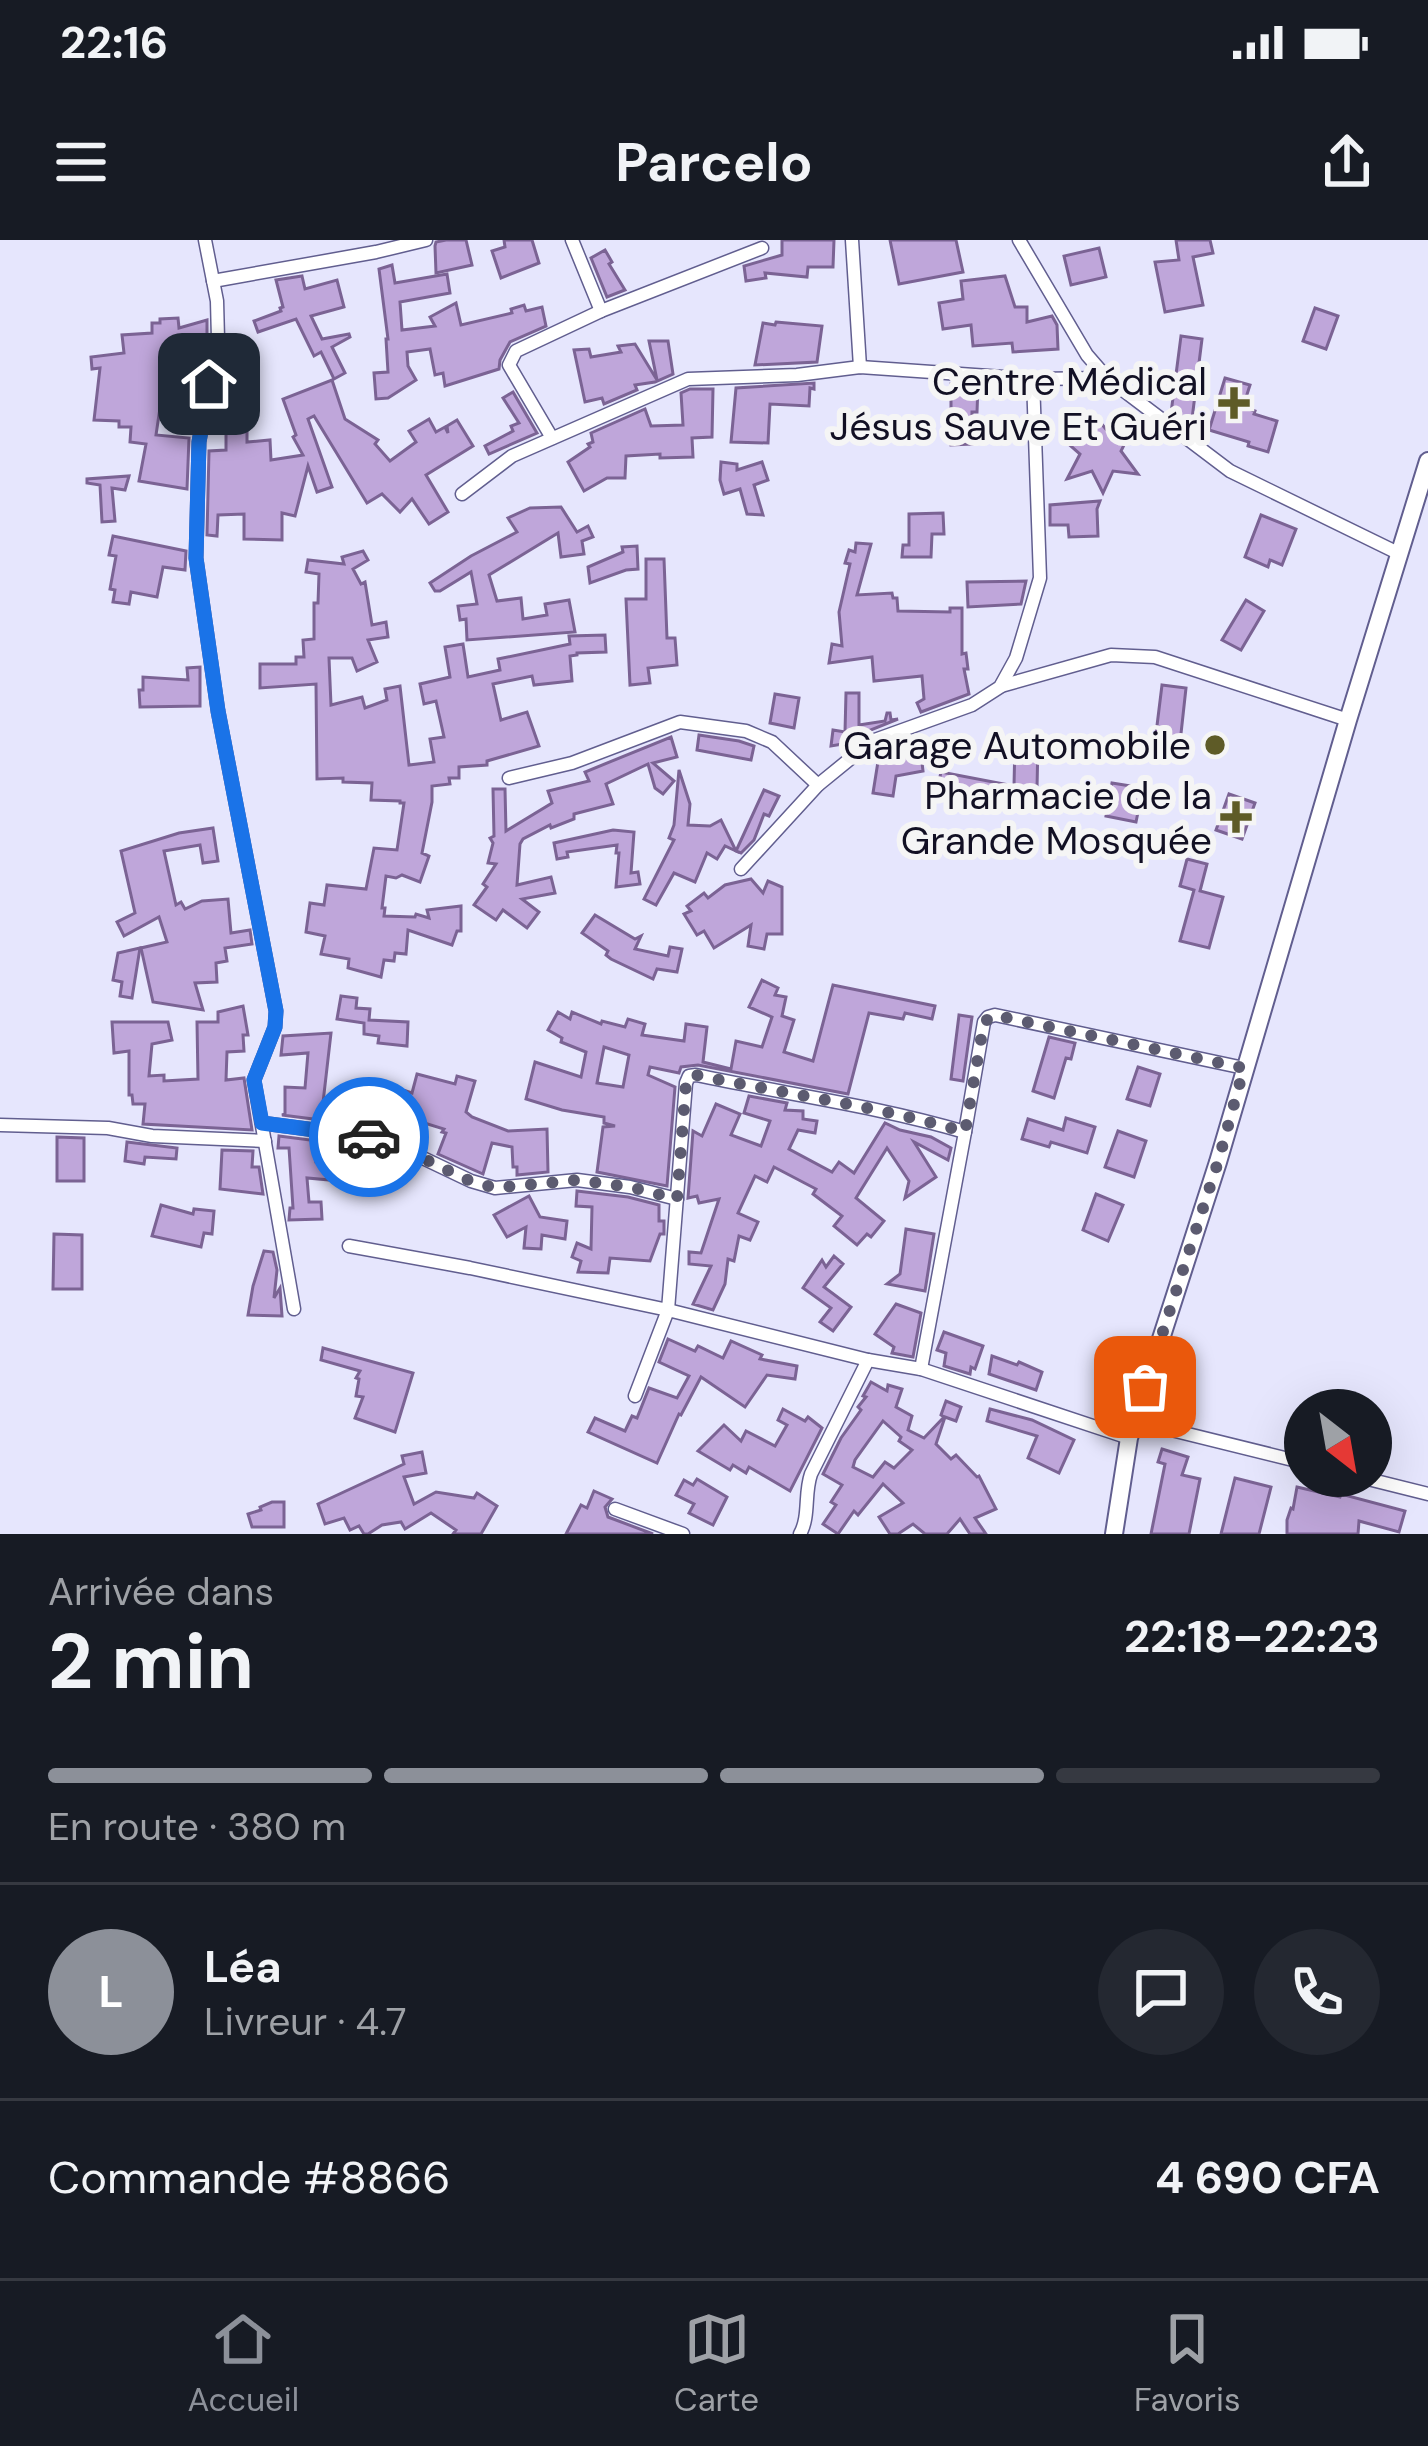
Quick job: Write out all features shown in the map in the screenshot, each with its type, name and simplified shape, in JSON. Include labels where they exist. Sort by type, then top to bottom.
[{"type":"main road","points":[[1114,1534],[1132,1430],[1218,1162],[1428,461]]},
{"type":"street","points":[[205,240],[218,339],[199,442],[196,558],[218,711],[276,1011],[275,1027],[254,1080],[294,1309]]},
{"type":"street","points":[[214,281],[425,240]]},
{"type":"street","points":[[572,240],[601,311]]},
{"type":"street","points":[[852,240],[860,367]]},
{"type":"street","points":[[1019,240],[1107,379],[1230,471],[1400,554]]},
{"type":"street","points":[[552,438],[509,365],[516,351],[601,311],[762,248]]},
{"type":"street","points":[[462,494],[512,456],[688,379],[860,367],[1033,380],[1107,379]]},
{"type":"street","points":[[1000,686],[1016,658],[1040,578],[1033,380]]},
{"type":"street","points":[[741,869],[818,785],[872,741],[972,705],[1000,686],[1111,655],[1155,657],[1348,720]]},
{"type":"street","points":[[509,778],[572,763],[680,722],[746,731],[772,742],[818,785]]},
{"type":"street","points":[[921,1369],[984,1022],[994,1015],[1244,1068]]},
{"type":"street","points":[[635,1396],[668,1310],[689,1076],[848,1102],[965,1132]]},
{"type":"street","points":[[262,1123],[383,1139],[470,1181],[495,1188],[577,1180],[677,1199]]},
{"type":"street","points":[[0,1125],[265,1141]]},
{"type":"street","points":[[349,1246],[668,1310],[921,1369],[1132,1430],[1284,1459]]},
{"type":"street","points":[[818,1534],[803,1528],[807,1487],[868,1360]]},
{"type":"street","points":[[1392,1485],[1428,1494]]},
{"type":"street","points":[[615,1509],[683,1534]]},
{"type":"building","points":[[466,240],[472,265],[436,273],[436,242]]},
{"type":"building","points":[[504,240],[532,240],[539,263],[501,278],[492,251],[505,247]]},
{"type":"building","points":[[782,240],[834,240],[833,267],[808,267],[807,277],[765,273],[766,278],[746,281],[744,266],[782,255]]},
{"type":"building","points":[[890,240],[956,240],[963,272],[899,284]]},
{"type":"building","points":[[1176,240],[1210,240],[1213,253],[1193,257],[1203,305],[1165,312],[1155,262],[1179,260]]},
{"type":"building","points":[[1099,248],[1106,277],[1071,285],[1064,256]]},
{"type":"building","points":[[605,250],[625,290],[607,297],[591,258]]},
{"type":"building","points":[[392,265],[395,283],[447,274],[450,293],[400,302],[402,330],[435,326],[430,317],[456,303],[461,325],[512,313],[511,309],[524,305],[526,311],[542,307],[546,326],[510,342],[499,369],[445,386],[443,373],[435,375],[430,349],[407,352],[416,380],[388,398],[376,399],[374,373],[388,372],[379,269]]},
{"type":"building","points":[[302,276],[305,289],[337,280],[344,307],[311,316],[322,339],[349,334],[332,347],[345,373],[334,379],[321,352],[314,356],[296,319],[258,332],[254,321],[281,311],[276,280]]},
{"type":"building","points":[[1005,276],[1015,307],[1027,307],[1027,322],[1052,316],[1058,349],[1013,352],[1012,343],[973,346],[971,325],[943,329],[939,303],[963,299],[961,281]]},
{"type":"building","points":[[1315,308],[1338,316],[1326,349],[1303,341]]},
{"type":"building","points":[[178,318],[179,328],[207,320],[197,395],[184,392],[181,411],[160,408],[156,435],[189,438],[187,489],[139,481],[146,444],[130,442],[131,427],[119,427],[119,421],[94,420],[100,368],[92,369],[91,357],[124,353],[122,335],[152,333],[152,323]]},
{"type":"building","points":[[763,323],[822,326],[817,362],[755,365]]},
{"type":"building","points":[[1181,336],[1202,339],[1192,419],[1171,413]]},
{"type":"building","points":[[649,341],[668,341],[673,374],[655,382],[635,385],[637,390],[604,404],[602,398],[585,402],[574,350],[589,349],[591,357],[621,352],[618,346],[635,344],[657,380]]},
{"type":"building","points":[[1225,378],[1250,385],[1243,407],[1277,421],[1268,452],[1209,430]]},
{"type":"building","points":[[332,380],[345,419],[378,440],[375,444],[390,461],[416,442],[409,431],[429,419],[436,432],[445,427],[448,433],[447,426],[457,420],[473,446],[426,475],[448,512],[429,524],[412,499],[400,512],[382,494],[367,503],[314,416],[308,419],[332,487],[317,492],[308,466],[295,516],[282,513],[282,540],[244,539],[244,514],[218,515],[217,536],[207,535],[209,451],[226,450],[226,430],[247,430],[247,442],[270,440],[271,460],[303,455],[283,399]]},
{"type":"building","points":[[814,383],[809,406],[770,404],[768,443],[731,442],[736,388]]},
{"type":"building","points":[[951,384],[978,386],[972,444],[951,445]]},
{"type":"building","points":[[713,389],[712,437],[692,438],[693,457],[626,456],[625,478],[607,478],[584,491],[568,462],[590,447],[591,433],[645,409],[651,426],[683,425],[681,393]]},
{"type":"building","points":[[513,392],[537,433],[489,454],[485,446],[519,423],[503,398]]},
{"type":"building","points":[[1095,416],[1110,434],[1129,435],[1121,451],[1138,474],[1113,471],[1103,493],[1092,471],[1067,479],[1080,454],[1064,440],[1089,434]]},
{"type":"building","points":[[721,462],[737,464],[737,470],[762,462],[768,480],[754,485],[763,515],[747,514],[740,489],[724,494]]},
{"type":"building","points":[[129,476],[125,490],[112,488],[115,521],[102,522],[100,485],[87,483],[87,479]]},
{"type":"building","points":[[1100,501],[1098,536],[1069,537],[1068,525],[1050,525],[1050,505]]},
{"type":"building","points":[[561,507],[577,532],[588,526],[593,537],[582,541],[584,554],[561,557],[558,533],[489,575],[497,601],[521,598],[523,619],[547,615],[545,604],[569,600],[575,632],[467,640],[466,619],[460,620],[458,606],[477,604],[471,572],[440,591],[430,583],[517,532],[508,518],[530,508]]},
{"type":"building","points":[[943,513],[944,534],[932,534],[931,557],[902,557],[903,545],[909,545],[909,514]]},
{"type":"building","points":[[1261,515],[1296,529],[1282,565],[1270,560],[1268,567],[1245,557]]},
{"type":"building","points":[[113,536],[186,551],[185,570],[163,567],[157,597],[131,592],[129,604],[113,602],[115,590],[110,589],[116,556],[109,555]]},
{"type":"building","points":[[856,543],[871,544],[857,595],[892,593],[898,611],[962,608],[962,654],[966,653],[969,694],[921,712],[917,703],[924,699],[922,676],[874,681],[872,657],[829,663],[832,644],[842,646],[839,612],[850,564],[845,563]]},
{"type":"building","points":[[637,546],[638,569],[590,583],[588,567],[623,552],[622,547]]},
{"type":"building","points":[[363,551],[368,560],[353,569],[361,584],[365,582],[372,625],[386,622],[388,637],[368,640],[377,662],[357,671],[352,658],[329,658],[331,705],[362,697],[365,708],[387,700],[385,689],[400,686],[409,765],[434,762],[430,739],[444,737],[436,701],[424,704],[420,684],[450,677],[445,647],[463,644],[468,677],[500,670],[498,659],[570,644],[569,636],[605,635],[606,652],[570,656],[572,681],[534,685],[532,676],[493,684],[501,720],[527,712],[539,746],[487,761],[487,765],[459,767],[459,778],[432,786],[422,853],[429,856],[420,882],[402,875],[386,876],[382,908],[384,916],[429,918],[427,910],[461,906],[461,931],[452,945],[408,930],[406,954],[395,953],[394,961],[384,960],[381,977],[348,968],[349,959],[321,954],[325,936],[306,932],[310,903],[324,905],[327,885],[366,889],[374,848],[397,850],[404,803],[371,800],[372,783],[317,779],[316,684],[260,688],[260,664],[296,664],[296,657],[304,657],[303,640],[314,639],[319,574],[306,572],[308,560],[344,564],[342,557]]},
{"type":"building","points":[[646,559],[664,559],[667,638],[675,638],[677,665],[648,668],[650,683],[630,685],[626,599],[646,599]]},
{"type":"building","points":[[1026,581],[1021,604],[968,607],[967,582]]},
{"type":"building","points":[[1246,600],[1264,611],[1241,650],[1222,640]]},
{"type":"building","points":[[200,667],[200,706],[140,707],[143,677],[188,680],[187,668]]},
{"type":"building","points":[[1162,685],[1186,688],[1179,752],[1154,750]]},
{"type":"building","points":[[846,693],[859,693],[859,725],[885,721],[887,713],[891,720],[898,719],[854,742],[831,746],[833,730],[845,732]]},
{"type":"building","points":[[775,694],[799,698],[794,728],[770,723]]},
{"type":"building","points":[[699,735],[754,746],[751,760],[697,750]]},
{"type":"building","points":[[671,737],[677,757],[653,763],[674,781],[663,794],[655,788],[648,764],[606,784],[613,804],[574,814],[574,819],[523,839],[517,885],[551,877],[555,893],[522,899],[539,912],[527,928],[503,910],[496,920],[474,905],[496,864],[488,863],[494,836],[493,789],[505,789],[506,831],[552,803],[548,791],[589,781],[585,772]]},
{"type":"building","points":[[1015,741],[1038,741],[1033,812],[936,795],[941,772],[1014,786]]},
{"type":"building","points":[[894,744],[896,758],[921,754],[923,771],[896,776],[893,796],[873,793],[880,749]]},
{"type":"building","points":[[679,770],[690,804],[688,825],[710,826],[721,820],[736,851],[725,846],[717,859],[707,853],[695,882],[674,873],[656,905],[644,899],[674,840],[669,838]]},
{"type":"building","points":[[1112,783],[1143,788],[1136,822],[1106,816]]},
{"type":"building","points":[[764,790],[779,796],[769,816],[764,814],[754,840],[741,853],[736,851]]},
{"type":"building","name":"Pharmacie de la Grande Mosquée","points":[[1229,794],[1255,803],[1242,839],[1216,830]]},
{"type":"building","points":[[213,828],[218,861],[203,863],[200,845],[164,851],[176,905],[181,902],[185,909],[202,901],[228,899],[231,933],[250,930],[252,944],[225,948],[227,961],[216,963],[217,982],[195,983],[203,1010],[153,1002],[141,948],[167,942],[159,917],[124,936],[117,922],[135,913],[121,851]]},
{"type":"building","points":[[613,830],[634,832],[631,873],[638,872],[640,884],[616,887],[617,845],[567,852],[568,857],[557,859],[554,843]]},
{"type":"building","points":[[1187,859],[1207,864],[1200,891],[1223,897],[1209,948],[1180,941],[1194,890],[1180,886]]},
{"type":"building","points":[[751,879],[763,893],[768,881],[782,887],[782,934],[767,934],[764,949],[748,946],[751,925],[714,948],[704,931],[697,935],[684,914],[691,911],[687,906],[704,893],[708,898],[725,885]]},
{"type":"building","points":[[595,915],[635,939],[641,936],[635,949],[668,956],[670,947],[682,949],[677,972],[657,969],[653,979],[611,959],[608,951],[582,933]]},
{"type":"building","points":[[140,948],[132,998],[120,996],[122,982],[113,980],[118,953]]},
{"type":"building","points":[[762,980],[778,988],[775,995],[786,997],[782,1016],[794,1020],[784,1052],[813,1061],[833,985],[935,1006],[932,1019],[869,1013],[848,1094],[698,1065],[681,1067],[679,1073],[650,1067],[648,1075],[675,1087],[667,1186],[597,1172],[603,1127],[615,1126],[604,1123],[604,1117],[526,1099],[535,1062],[581,1077],[586,1052],[561,1042],[562,1038],[548,1030],[558,1012],[570,1019],[572,1012],[601,1024],[625,1027],[628,1019],[645,1024],[642,1035],[684,1041],[686,1024],[707,1027],[703,1062],[731,1069],[736,1041],[762,1047],[772,1017],[749,1007]],"holes":[[[604,1047],[629,1055],[623,1087],[597,1083]]]},
{"type":"building","points":[[341,996],[357,998],[356,1008],[370,1009],[369,1020],[408,1022],[407,1046],[378,1043],[379,1036],[364,1034],[364,1023],[337,1019]]},
{"type":"building","points":[[243,1006],[248,1035],[243,1035],[244,1051],[227,1052],[226,1080],[244,1078],[252,1130],[143,1124],[145,1104],[133,1104],[129,1095],[129,1051],[114,1053],[112,1022],[168,1022],[172,1040],[152,1044],[149,1076],[164,1075],[164,1081],[198,1079],[197,1022],[218,1022],[218,1012]]},
{"type":"building","points":[[959,1015],[972,1017],[963,1081],[951,1079]]},
{"type":"building","points":[[331,1033],[321,1120],[282,1115],[285,1087],[305,1088],[308,1053],[281,1055],[283,1036]]},
{"type":"building","points":[[1049,1037],[1075,1043],[1054,1098],[1033,1091]]},
{"type":"building","points":[[1138,1067],[1160,1074],[1150,1106],[1127,1099]]},
{"type":"building","points":[[417,1074],[455,1084],[457,1076],[475,1081],[466,1112],[472,1117],[508,1131],[547,1129],[548,1172],[517,1175],[512,1147],[492,1143],[483,1174],[438,1154],[444,1129],[405,1117],[406,1091],[412,1093]]},
{"type":"building","points":[[347,1086],[382,1093],[374,1127],[341,1123]]},
{"type":"building","points":[[749,1096],[787,1103],[785,1110],[803,1111],[803,1119],[817,1121],[815,1133],[798,1130],[789,1149],[832,1172],[839,1162],[854,1173],[885,1123],[951,1148],[948,1160],[914,1142],[936,1177],[905,1198],[909,1181],[887,1148],[856,1198],[884,1221],[857,1245],[834,1226],[842,1216],[813,1194],[816,1189],[774,1167],[767,1182],[755,1176],[738,1213],[758,1222],[750,1240],[739,1236],[713,1310],[693,1304],[711,1266],[689,1264],[689,1252],[701,1253],[719,1199],[699,1203],[697,1196],[688,1198],[693,1131],[702,1136],[716,1104],[740,1114],[731,1135],[761,1146],[770,1121],[744,1113]]},
{"type":"building","points":[[1066,1118],[1095,1127],[1087,1153],[1022,1139],[1028,1119],[1063,1130]]},
{"type":"building","points":[[1118,1131],[1146,1141],[1134,1177],[1105,1167]]},
{"type":"building","points":[[279,1136],[318,1141],[316,1162],[335,1164],[336,1157],[348,1159],[348,1153],[366,1155],[363,1183],[307,1178],[309,1202],[321,1202],[322,1219],[289,1220],[293,1208],[289,1148],[278,1148]]},
{"type":"building","points":[[57,1137],[84,1138],[84,1181],[57,1181]]},
{"type":"building","points":[[127,1142],[177,1148],[176,1159],[145,1157],[144,1164],[125,1161]]},
{"type":"building","points":[[222,1150],[253,1151],[252,1167],[259,1167],[263,1194],[220,1189]]},
{"type":"building","points":[[577,1191],[659,1205],[664,1234],[650,1261],[610,1258],[608,1273],[578,1272],[581,1261],[572,1257],[577,1243],[591,1249],[592,1207],[576,1206]]},
{"type":"building","points":[[1096,1194],[1123,1205],[1108,1241],[1083,1230]]},
{"type":"building","points":[[529,1196],[540,1217],[567,1221],[565,1239],[542,1235],[541,1249],[524,1248],[526,1227],[507,1237],[494,1215]]},
{"type":"building","points":[[161,1205],[193,1214],[194,1209],[214,1211],[212,1234],[204,1233],[201,1247],[152,1236]]},
{"type":"building","points":[[906,1229],[934,1234],[925,1291],[887,1284],[900,1274]]},
{"type":"building","points":[[54,1234],[82,1235],[82,1289],[53,1289]]},
{"type":"building","points":[[264,1251],[273,1252],[277,1270],[274,1298],[280,1288],[282,1316],[248,1315]]},
{"type":"building","points":[[834,1256],[843,1264],[824,1287],[851,1307],[833,1331],[820,1322],[831,1308],[803,1288],[822,1260],[826,1267]]},
{"type":"building","points":[[896,1304],[921,1313],[913,1357],[892,1353],[894,1347],[875,1334]]},
{"type":"building","points":[[944,1332],[983,1346],[970,1374],[944,1366],[946,1353],[937,1350]]},
{"type":"building","points":[[668,1339],[723,1358],[731,1341],[762,1355],[760,1359],[797,1366],[795,1379],[767,1375],[745,1407],[701,1377],[657,1463],[588,1432],[595,1418],[625,1431],[632,1416],[637,1418],[649,1388],[677,1398],[689,1376],[659,1362]]},
{"type":"building","points":[[323,1348],[413,1373],[395,1432],[355,1418],[363,1397],[356,1396],[360,1371],[321,1360]]},
{"type":"building","points":[[992,1356],[1042,1372],[1036,1390],[989,1374]]},
{"type":"building","points":[[871,1382],[887,1391],[888,1385],[902,1389],[896,1407],[912,1416],[908,1430],[924,1438],[944,1417],[946,1401],[961,1407],[956,1421],[945,1417],[936,1444],[979,1476],[996,1509],[975,1518],[986,1534],[970,1534],[960,1519],[947,1534],[925,1534],[913,1524],[890,1534],[879,1517],[903,1503],[883,1484],[838,1534],[823,1524],[842,1485],[823,1474],[861,1410]],"holes":[[[883,1421],[901,1437],[899,1441],[912,1450],[894,1468],[885,1462],[873,1477],[853,1467]]]},
{"type":"building","points":[[783,1409],[805,1421],[808,1417],[822,1428],[790,1491],[749,1467],[746,1473],[733,1465],[730,1470],[698,1451],[724,1425],[741,1441],[746,1431],[775,1446],[787,1425],[778,1420]]},
{"type":"building","points":[[990,1409],[1032,1420],[1074,1440],[1059,1473],[1028,1458],[1037,1436],[987,1421]]},
{"type":"building","points":[[1162,1449],[1188,1457],[1182,1475],[1200,1479],[1189,1534],[1151,1534],[1165,1464],[1158,1462]]},
{"type":"building","points":[[422,1452],[426,1473],[404,1477],[414,1504],[436,1492],[474,1498],[477,1493],[497,1506],[481,1534],[453,1534],[456,1530],[431,1513],[405,1529],[401,1522],[382,1525],[368,1534],[359,1526],[350,1530],[344,1518],[325,1524],[318,1504],[404,1464],[402,1456]]},
{"type":"building","points":[[1235,1478],[1271,1487],[1259,1534],[1221,1534]]},
{"type":"building","points":[[697,1479],[727,1497],[713,1525],[689,1513],[694,1504],[676,1495],[684,1480],[693,1485]]},
{"type":"building","points":[[594,1491],[612,1499],[605,1507],[608,1517],[653,1534],[566,1534]]},
{"type":"building","points":[[1295,1497],[1352,1497],[1405,1511],[1399,1532],[1359,1521],[1358,1534],[1287,1534]]},
{"type":"building","points":[[272,1502],[284,1502],[284,1527],[252,1527],[248,1514]]},
{"type":"way so far","points":[[369,1137],[495,1188],[577,1180],[677,1199],[689,1076],[848,1102],[965,1132],[984,1022],[994,1015],[1244,1068],[1145,1387]]},
{"type":"place","name":"Centre Médical Jésus Sauve Et Guéri","points":[[1234,403]]},
{"type":"place","name":"Garage Automobile","points":[[1215,745]]},
{"type":"place","name":"Pharmacie de la Grande Mosquée","points":[[1236,817]]},
{"type":"route","points":[[209,384],[199,442],[196,558],[218,711],[276,1011],[275,1027],[254,1080],[262,1123],[369,1137]]}]
